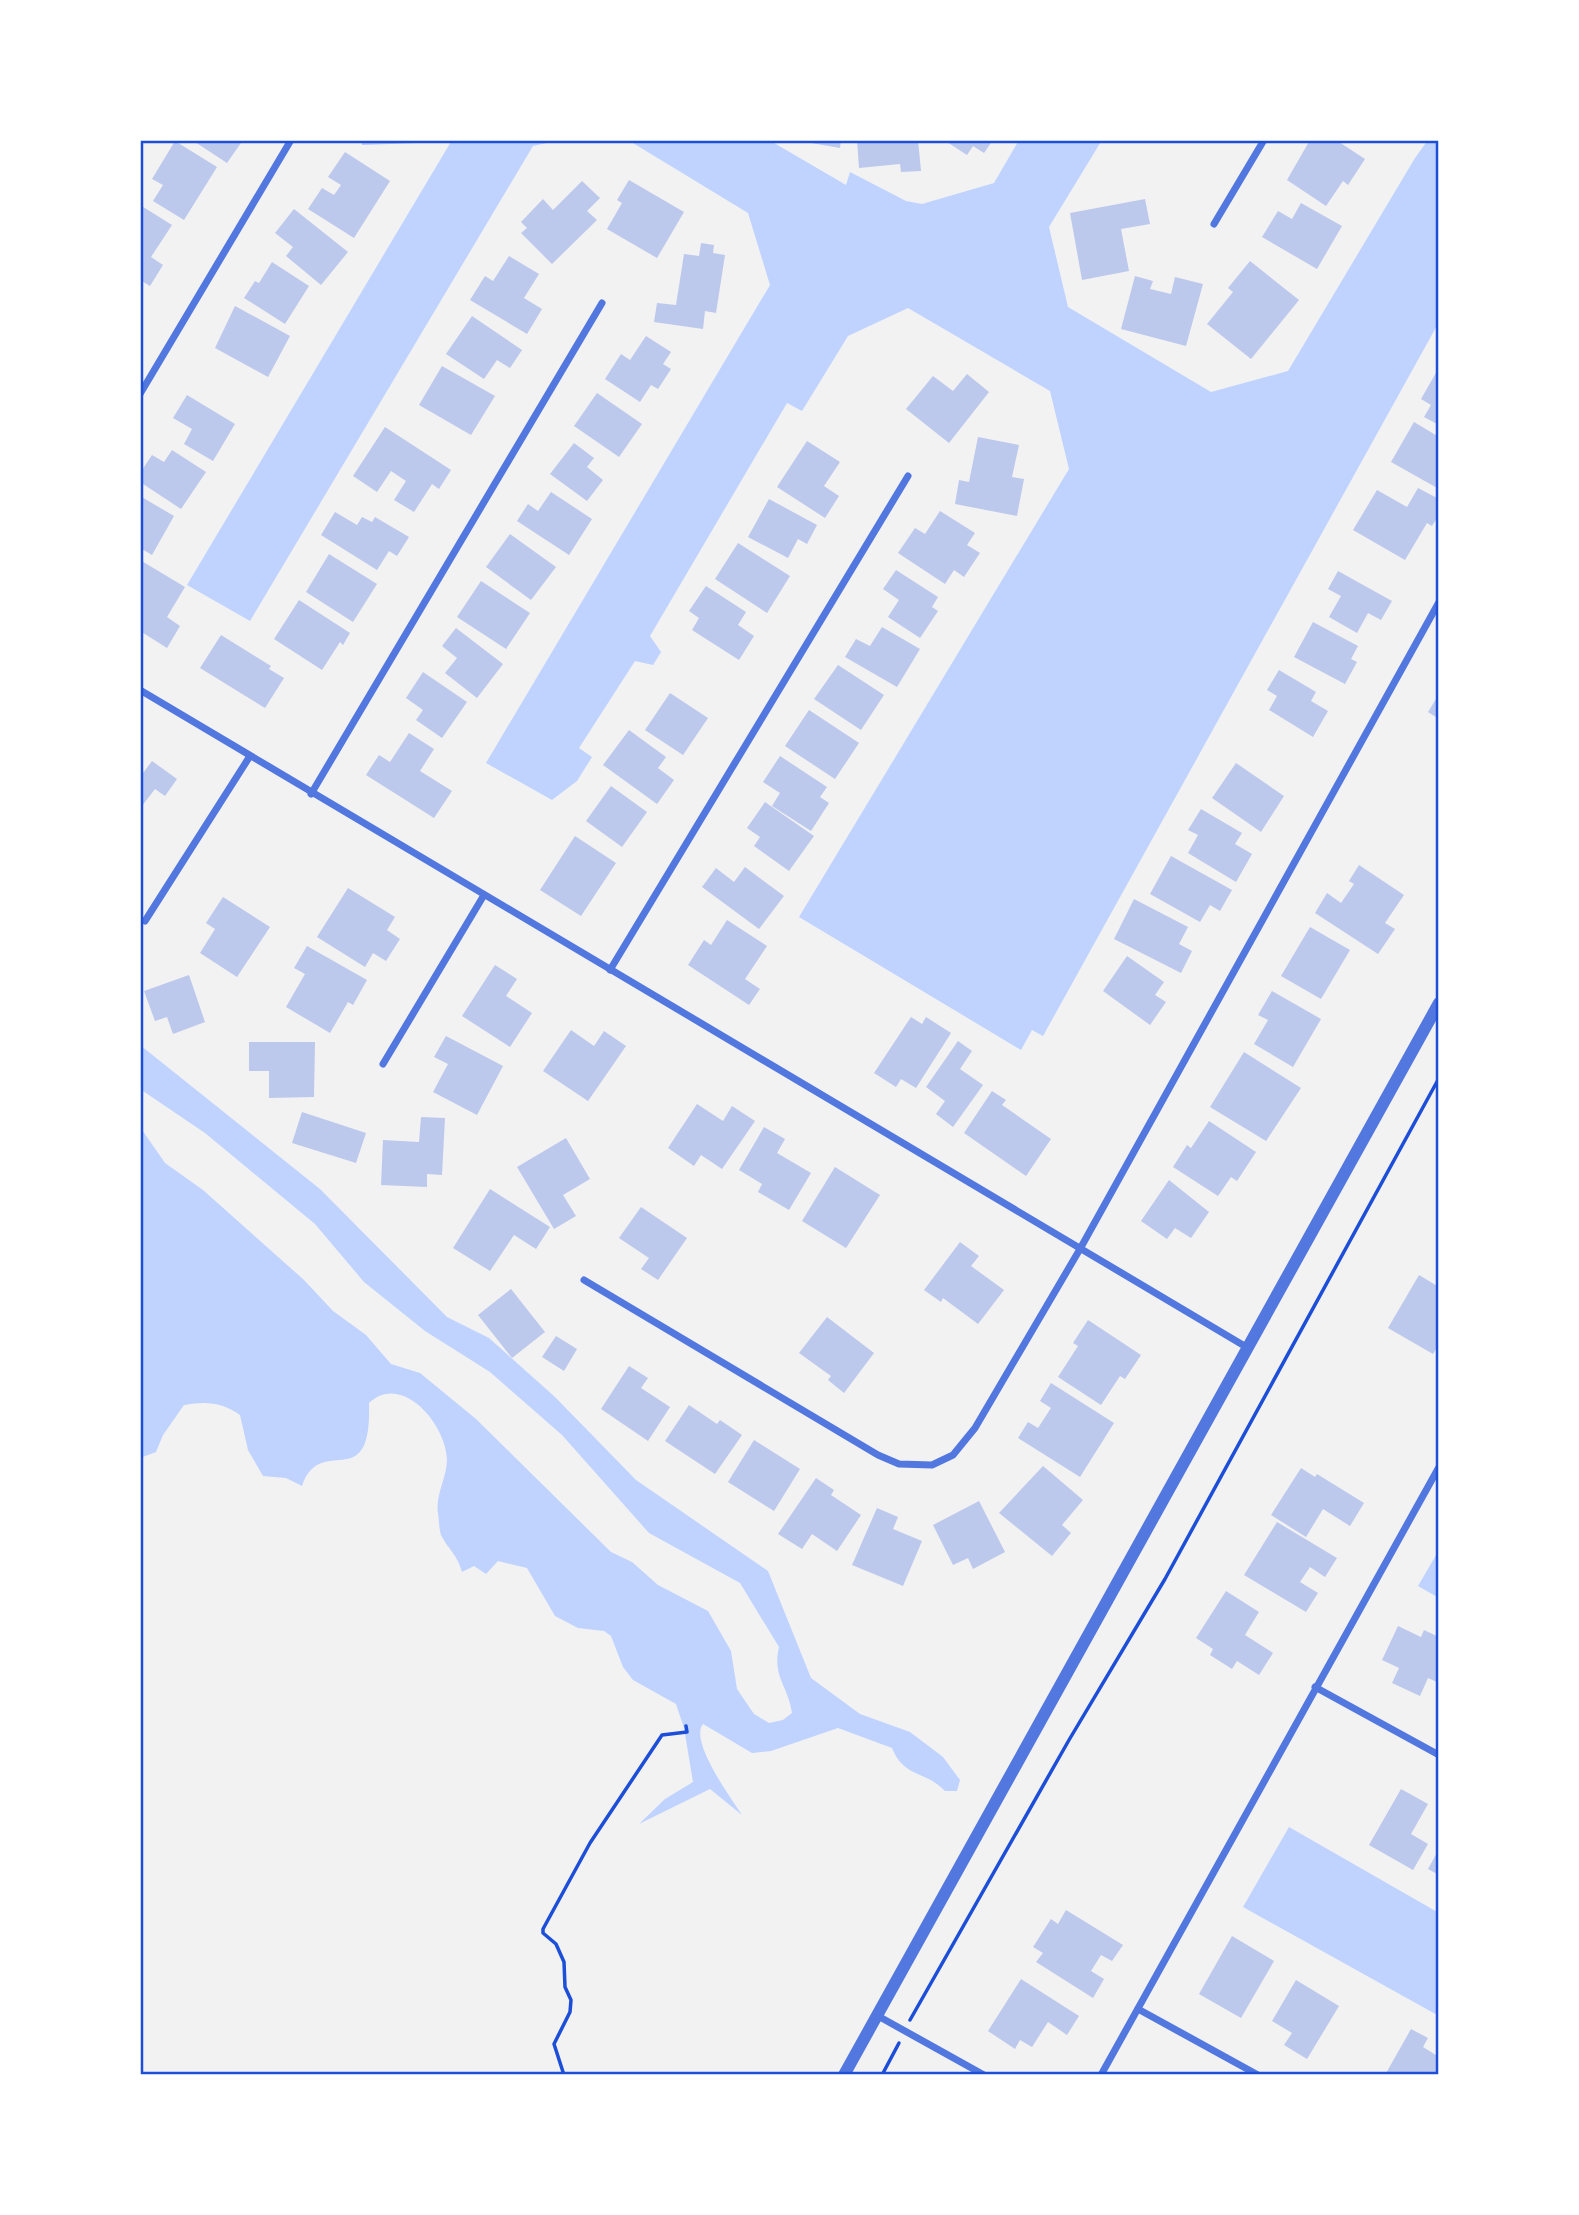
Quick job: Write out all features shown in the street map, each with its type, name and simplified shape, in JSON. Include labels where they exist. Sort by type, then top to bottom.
[{"type":"street","points":[[140,394],[291,140]]},
{"type":"street","points":[[1213,224],[1264,140]]},
{"type":"street","points":[[311,794],[602,303]]},
{"type":"street","points":[[610,970],[908,476]]},
{"type":"street","points":[[584,1280],[863,1447],[899,1464],[920,1467],[953,1455],[967,1439],[1080,1249],[1439,603]]},
{"type":"street","points":[[140,690],[1248,1349]]},
{"type":"street","points":[[145,920],[250,756]]},
{"type":"street","points":[[383,1064],[484,895]]},
{"type":"street","points":[[844,2075],[1439,1003]]},
{"type":"street","points":[[1101,2075],[1439,1467]]},
{"type":"street","points":[[1315,1687],[1439,1755]]},
{"type":"street","points":[[1138,2008],[1258,2075]]},
{"type":"street","points":[[878,2016],[984,2075]]},
{"type":"path","points":[[915,2012],[1172,1567],[1439,1078]]},
{"type":"path","points":[[564,2075],[554,2044],[570,2012],[571,2000],[565,1987],[564,1962],[556,1944],[543,1933],[543,1929],[590,1843],[662,1735],[687,1732],[686,1727]]},
{"type":"path","points":[[882,2075],[895,2051]]},
{"type":"water","points":[[452,140],[560,140],[533,146],[250,621],[187,585]]},
{"type":"water","points":[[628,140],[769,140],[846,185],[850,172],[906,201],[922,204],[994,183],[1019,140],[1102,140],[1049,227],[1068,307],[1211,392],[1288,371],[1415,158],[1428,140],[1439,140],[1439,322],[1043,1036],[1032,1030],[1021,1050],[799,917],[1069,469],[1050,391],[908,308],[848,336],[802,411],[787,403],[650,636],[661,652],[653,665],[635,661],[579,748],[592,757],[577,781],[552,800],[486,763],[770,285],[748,213]]},
{"type":"water","points":[[140,1045],[320,1189],[447,1317],[489,1338],[555,1397],[636,1480],[768,1571],[811,1678],[860,1714],[910,1732],[943,1757],[960,1780],[957,1791],[945,1791],[909,1769],[897,1758],[892,1748],[838,1728],[771,1751],[752,1753],[703,1724],[700,1732],[706,1756],[742,1815],[710,1789],[639,1824],[665,1799],[693,1782],[684,1728],[676,1704],[633,1680],[623,1667],[611,1636],[604,1631],[578,1628],[555,1616],[527,1568],[498,1561],[486,1574],[474,1566],[462,1572],[439,1527],[438,1507],[447,1460],[445,1446],[431,1418],[408,1398],[395,1394],[382,1395],[369,1403],[368,1432],[362,1448],[354,1457],[321,1463],[310,1471],[302,1486],[286,1478],[263,1476],[248,1450],[240,1415],[227,1407],[213,1404],[184,1405],[163,1435],[156,1452],[140,1458],[140,1127],[165,1163],[203,1190],[304,1280],[333,1311],[366,1335],[391,1364],[420,1373],[476,1419],[611,1552],[632,1562],[658,1585],[708,1611],[731,1651],[737,1689],[754,1714],[769,1723],[783,1720],[792,1713],[779,1674],[779,1647],[740,1583],[649,1533],[562,1435],[490,1372],[425,1331],[364,1282],[315,1224],[205,1133],[140,1089]]},
{"type":"water","points":[[1439,1550],[1439,1598],[1418,1586]]},
{"type":"water","points":[[1289,1827],[1439,1913],[1439,2016],[1243,1907]]},
{"type":"building","points":[[192,140],[243,140],[227,163]]},
{"type":"building","points":[[362,140],[418,140],[418,143],[362,145]]},
{"type":"building","points":[[794,140],[841,140],[840,148]]},
{"type":"building","points":[[857,140],[918,140],[921,171],[901,172],[900,164],[859,168]]},
{"type":"building","points":[[944,140],[993,140],[984,153],[973,146],[967,155]]},
{"type":"building","points":[[1310,140],[1336,140],[1365,159],[1348,185],[1343,181],[1326,206],[1287,180]]},
{"type":"building","points":[[175,141],[217,167],[184,220],[153,201],[163,185],[152,179]]},
{"type":"building","points":[[345,152],[390,181],[354,238],[308,209],[322,188],[334,195],[341,185],[328,177]]},
{"type":"building","points":[[629,180],[684,212],[657,258],[607,229],[622,203],[617,200]]},
{"type":"building","points":[[582,181],[600,198],[587,211],[597,220],[552,264],[521,233],[527,228],[521,222],[543,199],[553,210]]},
{"type":"building","points":[[1145,199],[1150,224],[1121,229],[1129,271],[1082,280],[1070,213]]},
{"type":"building","points":[[1301,203],[1342,226],[1317,269],[1262,237],[1278,211],[1292,219]]},
{"type":"building","points":[[140,205],[172,225],[151,257],[163,265],[150,286],[140,280]]},
{"type":"building","points":[[294,209],[348,252],[321,285],[286,256],[293,247],[275,233]]},
{"type":"building","points":[[701,243],[714,245],[713,253],[725,255],[716,313],[705,311],[703,329],[654,322],[657,303],[676,305],[684,254],[699,256]]},
{"type":"building","points":[[509,256],[539,274],[524,298],[542,309],[527,334],[470,300],[485,276],[493,281]]},
{"type":"building","points":[[1250,261],[1299,300],[1251,359],[1207,324],[1233,292],[1228,288]]},
{"type":"building","points":[[272,262],[309,286],[285,324],[244,298],[255,281],[259,283]]},
{"type":"building","points":[[1135,276],[1153,281],[1150,289],[1171,294],[1175,277],[1203,284],[1186,346],[1121,329]]},
{"type":"building","points":[[235,306],[290,336],[268,377],[215,348]]},
{"type":"building","points":[[472,316],[522,350],[510,368],[497,360],[484,379],[446,354]]},
{"type":"building","points":[[646,336],[671,352],[663,364],[671,369],[658,389],[651,385],[640,402],[605,379],[621,354],[630,360]]},
{"type":"building","points":[[442,366],[495,396],[471,435],[419,405]]},
{"type":"building","points":[[1437,371],[1439,425],[1424,417],[1431,405],[1421,399]]},
{"type":"building","points":[[967,374],[989,392],[949,443],[906,409],[933,376],[953,391]]},
{"type":"building","points":[[597,393],[642,424],[619,457],[574,426]]},
{"type":"building","points":[[187,395],[235,424],[213,461],[184,444],[192,429],[173,418]]},
{"type":"building","points":[[1414,422],[1439,437],[1439,489],[1391,462]]},
{"type":"building","points":[[385,427],[451,470],[439,489],[432,484],[414,512],[394,500],[406,481],[391,471],[377,492],[353,476]]},
{"type":"building","points":[[978,437],[1019,445],[1012,477],[1024,479],[1017,516],[955,504],[959,480],[969,482]]},
{"type":"building","points":[[807,441],[840,462],[824,486],[839,496],[825,518],[777,487]]},
{"type":"building","points":[[574,443],[594,458],[587,467],[603,480],[587,501],[550,474]]},
{"type":"building","points":[[172,450],[206,472],[181,509],[140,482],[140,473],[152,455],[164,462]]},
{"type":"building","points":[[1418,488],[1439,499],[1439,515],[1432,526],[1427,523],[1405,560],[1353,530],[1377,490],[1407,507]]},
{"type":"building","points":[[551,492],[592,519],[569,555],[517,521],[528,504],[538,511]]},
{"type":"building","points":[[140,496],[174,516],[152,555],[140,548]]},
{"type":"building","points":[[769,499],[817,525],[807,544],[798,539],[788,558],[748,537]]},
{"type":"building","points":[[940,511],[975,533],[967,545],[980,553],[964,577],[954,570],[945,584],[898,553],[915,528],[925,534]]},
{"type":"building","points":[[335,512],[357,525],[362,517],[372,522],[375,517],[409,537],[397,556],[389,551],[377,570],[321,535]]},
{"type":"building","points":[[510,534],[556,567],[531,600],[486,567]]},
{"type":"building","points":[[738,543],[790,576],[767,613],[715,579]]},
{"type":"building","points":[[329,554],[377,584],[353,622],[306,592]]},
{"type":"building","points":[[140,560],[185,587],[167,617],[180,626],[167,648],[140,631]]},
{"type":"building","points":[[896,570],[938,597],[932,607],[938,611],[920,638],[888,617],[899,600],[883,589]]},
{"type":"building","points":[[1338,571],[1392,601],[1381,620],[1368,613],[1357,633],[1329,617],[1341,596],[1328,589]]},
{"type":"building","points":[[481,581],[530,613],[506,649],[457,617]]},
{"type":"building","points":[[706,586],[746,612],[738,625],[754,636],[739,660],[692,630],[699,618],[689,611]]},
{"type":"building","points":[[299,600],[350,633],[343,645],[340,642],[322,670],[274,639]]},
{"type":"building","points":[[1313,622],[1358,646],[1351,659],[1357,662],[1345,684],[1294,657]]},
{"type":"building","points":[[882,627],[920,649],[897,687],[845,657],[856,639],[870,646]]},
{"type":"building","points":[[456,628],[503,664],[477,698],[445,673],[457,658],[442,646]]},
{"type":"building","points":[[221,635],[271,666],[269,669],[284,678],[265,708],[200,668]]},
{"type":"building","points":[[838,665],[884,695],[861,730],[814,699]]},
{"type":"building","points":[[1279,670],[1316,692],[1311,701],[1328,711],[1313,737],[1269,710],[1277,696],[1267,690]]},
{"type":"building","points":[[423,672],[467,702],[442,738],[416,720],[423,710],[406,698]]},
{"type":"building","points":[[670,693],[708,718],[683,755],[645,730]]},
{"type":"building","points":[[1439,694],[1439,719],[1428,712]]},
{"type":"building","points":[[809,710],[859,743],[835,779],[785,746]]},
{"type":"building","points":[[629,730],[666,757],[658,768],[674,780],[657,804],[603,765]]},
{"type":"building","points":[[409,733],[434,749],[420,771],[452,791],[434,818],[366,775],[379,755],[390,762]]},
{"type":"building","points":[[780,756],[827,787],[820,797],[829,803],[811,831],[772,806],[780,793],[763,782]]},
{"type":"building","points":[[152,761],[177,779],[165,796],[155,789],[142,806],[140,777]]},
{"type":"building","points":[[1236,763],[1284,796],[1261,832],[1212,798]]},
{"type":"building","points":[[611,786],[647,812],[622,847],[586,821]]},
{"type":"building","points":[[765,802],[814,836],[789,871],[754,846],[760,837],[747,828]]},
{"type":"building","points":[[1201,809],[1242,833],[1235,844],[1252,854],[1236,882],[1188,853],[1198,835],[1188,830]]},
{"type":"building","points":[[575,836],[616,863],[581,916],[540,890]]},
{"type":"building","points":[[1171,856],[1232,890],[1220,911],[1210,905],[1200,922],[1150,894]]},
{"type":"building","points":[[1359,865],[1404,895],[1385,923],[1395,929],[1378,954],[1315,913],[1327,893],[1341,903],[1354,884],[1349,881]]},
{"type":"building","points":[[745,867],[784,896],[759,929],[702,887],[716,868],[734,882]]},
{"type":"building","points":[[348,888],[395,917],[387,930],[400,939],[386,961],[373,953],[365,967],[317,937]]},
{"type":"building","points":[[223,897],[270,927],[237,977],[200,953],[215,929],[206,923]]},
{"type":"building","points":[[1134,899],[1188,927],[1179,944],[1192,951],[1181,973],[1114,939]]},
{"type":"building","points":[[727,920],[767,946],[745,979],[760,989],[749,1005],[688,965],[704,940],[711,945]]},
{"type":"building","points":[[1310,927],[1350,950],[1321,999],[1281,976]]},
{"type":"building","points":[[307,946],[367,980],[353,1005],[348,1002],[330,1033],[286,1007],[305,974],[294,968]]},
{"type":"building","points":[[1127,956],[1164,982],[1155,995],[1166,1002],[1150,1025],[1103,991]]},
{"type":"building","points":[[495,965],[517,979],[506,996],[532,1013],[510,1047],[462,1016]]},
{"type":"building","points":[[189,975],[205,1022],[173,1034],[167,1017],[155,1021],[144,991]]},
{"type":"building","points":[[1272,991],[1321,1019],[1293,1067],[1254,1044],[1268,1020],[1258,1015]]},
{"type":"building","points":[[911,1017],[922,1024],[926,1017],[951,1033],[916,1088],[901,1079],[896,1087],[874,1073]]},
{"type":"building","points":[[571,1030],[594,1046],[604,1031],[626,1046],[588,1101],[543,1071]]},
{"type":"building","points":[[446,1036],[503,1066],[477,1115],[433,1092],[448,1064],[434,1057]]},
{"type":"building","points":[[958,1041],[972,1051],[960,1069],[983,1085],[953,1127],[936,1114],[945,1101],[926,1087]]},
{"type":"building","points":[[249,1042],[315,1042],[314,1097],[269,1098],[269,1071],[249,1071]]},
{"type":"building","points":[[1244,1052],[1301,1088],[1266,1141],[1210,1107]]},
{"type":"building","points":[[992,1091],[1006,1100],[1002,1105],[1051,1139],[1026,1176],[964,1133]]},
{"type":"building","points":[[697,1104],[723,1121],[732,1106],[755,1121],[722,1169],[701,1155],[694,1166],[668,1148]]},
{"type":"building","points":[[302,1112],[366,1133],[356,1163],[292,1143]]},
{"type":"building","points":[[421,1117],[445,1118],[442,1175],[427,1174],[427,1187],[381,1185],[383,1140],[419,1142]]},
{"type":"building","points":[[1209,1121],[1256,1152],[1237,1181],[1231,1177],[1218,1196],[1173,1167],[1187,1145],[1191,1148]]},
{"type":"building","points":[[764,1127],[785,1139],[777,1153],[811,1173],[789,1210],[758,1192],[762,1184],[739,1170]]},
{"type":"building","points":[[566,1138],[590,1179],[563,1195],[576,1216],[554,1229],[517,1167]]},
{"type":"building","points":[[835,1167],[880,1195],[846,1248],[802,1221]]},
{"type":"building","points":[[1169,1180],[1209,1212],[1191,1238],[1175,1228],[1167,1239],[1141,1221]]},
{"type":"building","points":[[490,1189],[550,1227],[536,1249],[514,1235],[490,1271],[453,1248]]},
{"type":"building","points":[[641,1207],[687,1238],[658,1280],[641,1269],[649,1258],[619,1238]]},
{"type":"building","points":[[960,1242],[979,1256],[971,1266],[1004,1290],[978,1324],[943,1298],[941,1302],[924,1290]]},
{"type":"building","points":[[1419,1275],[1439,1287],[1439,1344],[1433,1354],[1388,1328]]},
{"type":"building","points":[[511,1289],[545,1332],[512,1358],[478,1315]]},
{"type":"building","points":[[827,1317],[874,1353],[844,1393],[828,1380],[831,1376],[799,1353]]},
{"type":"building","points":[[1088,1320],[1141,1355],[1125,1379],[1120,1376],[1101,1405],[1058,1377],[1078,1346],[1073,1343]]},
{"type":"building","points":[[556,1336],[577,1349],[564,1371],[542,1357]]},
{"type":"building","points":[[629,1366],[648,1378],[641,1388],[670,1407],[648,1441],[601,1409]]},
{"type":"building","points":[[1051,1383],[1114,1423],[1080,1477],[1018,1438],[1028,1422],[1038,1428],[1051,1408],[1040,1401]]},
{"type":"building","points":[[689,1405],[717,1424],[720,1420],[742,1435],[715,1474],[665,1441]]},
{"type":"building","points":[[754,1440],[800,1469],[774,1511],[728,1482]]},
{"type":"building","points":[[1043,1466],[1083,1500],[1062,1525],[1071,1533],[1052,1556],[999,1513]]},
{"type":"building","points":[[1301,1468],[1315,1477],[1317,1474],[1364,1503],[1350,1526],[1323,1509],[1306,1537],[1271,1515]]},
{"type":"building","points":[[816,1478],[834,1490],[831,1495],[861,1515],[837,1551],[812,1534],[802,1549],[778,1534]]},
{"type":"building","points":[[979,1501],[1005,1552],[973,1569],[968,1558],[953,1565],[933,1525]]},
{"type":"building","points":[[877,1508],[898,1517],[893,1529],[922,1541],[903,1586],[852,1565]]},
{"type":"building","points":[[1277,1522],[1337,1558],[1325,1577],[1310,1567],[1300,1582],[1318,1593],[1306,1612],[1244,1575]]},
{"type":"building","points":[[1226,1591],[1259,1612],[1245,1635],[1273,1653],[1259,1675],[1237,1661],[1232,1669],[1210,1655],[1213,1649],[1196,1638]]},
{"type":"building","points":[[1398,1626],[1421,1637],[1424,1630],[1439,1637],[1439,1683],[1428,1678],[1420,1696],[1392,1683],[1399,1668],[1382,1660]]},
{"type":"building","points":[[1401,1789],[1428,1804],[1411,1834],[1428,1844],[1413,1870],[1369,1845]]},
{"type":"building","points":[[1439,1849],[1439,1875],[1428,1869]]},
{"type":"building","points":[[1066,1910],[1123,1945],[1112,1961],[1101,1955],[1091,1971],[1104,1979],[1093,1998],[1036,1962],[1043,1953],[1033,1947],[1051,1919],[1058,1924]]},
{"type":"building","points":[[1232,1936],[1274,1961],[1241,2018],[1199,1994]]},
{"type":"building","points":[[1021,1979],[1079,2016],[1067,2035],[1048,2022],[1032,2047],[1020,2040],[1015,2049],[988,2031]]},
{"type":"building","points":[[1296,1980],[1339,2006],[1307,2059],[1284,2045],[1292,2033],[1272,2021]]},
{"type":"building","points":[[1411,2029],[1428,2038],[1423,2047],[1439,2057],[1439,2075],[1385,2075]]}]
